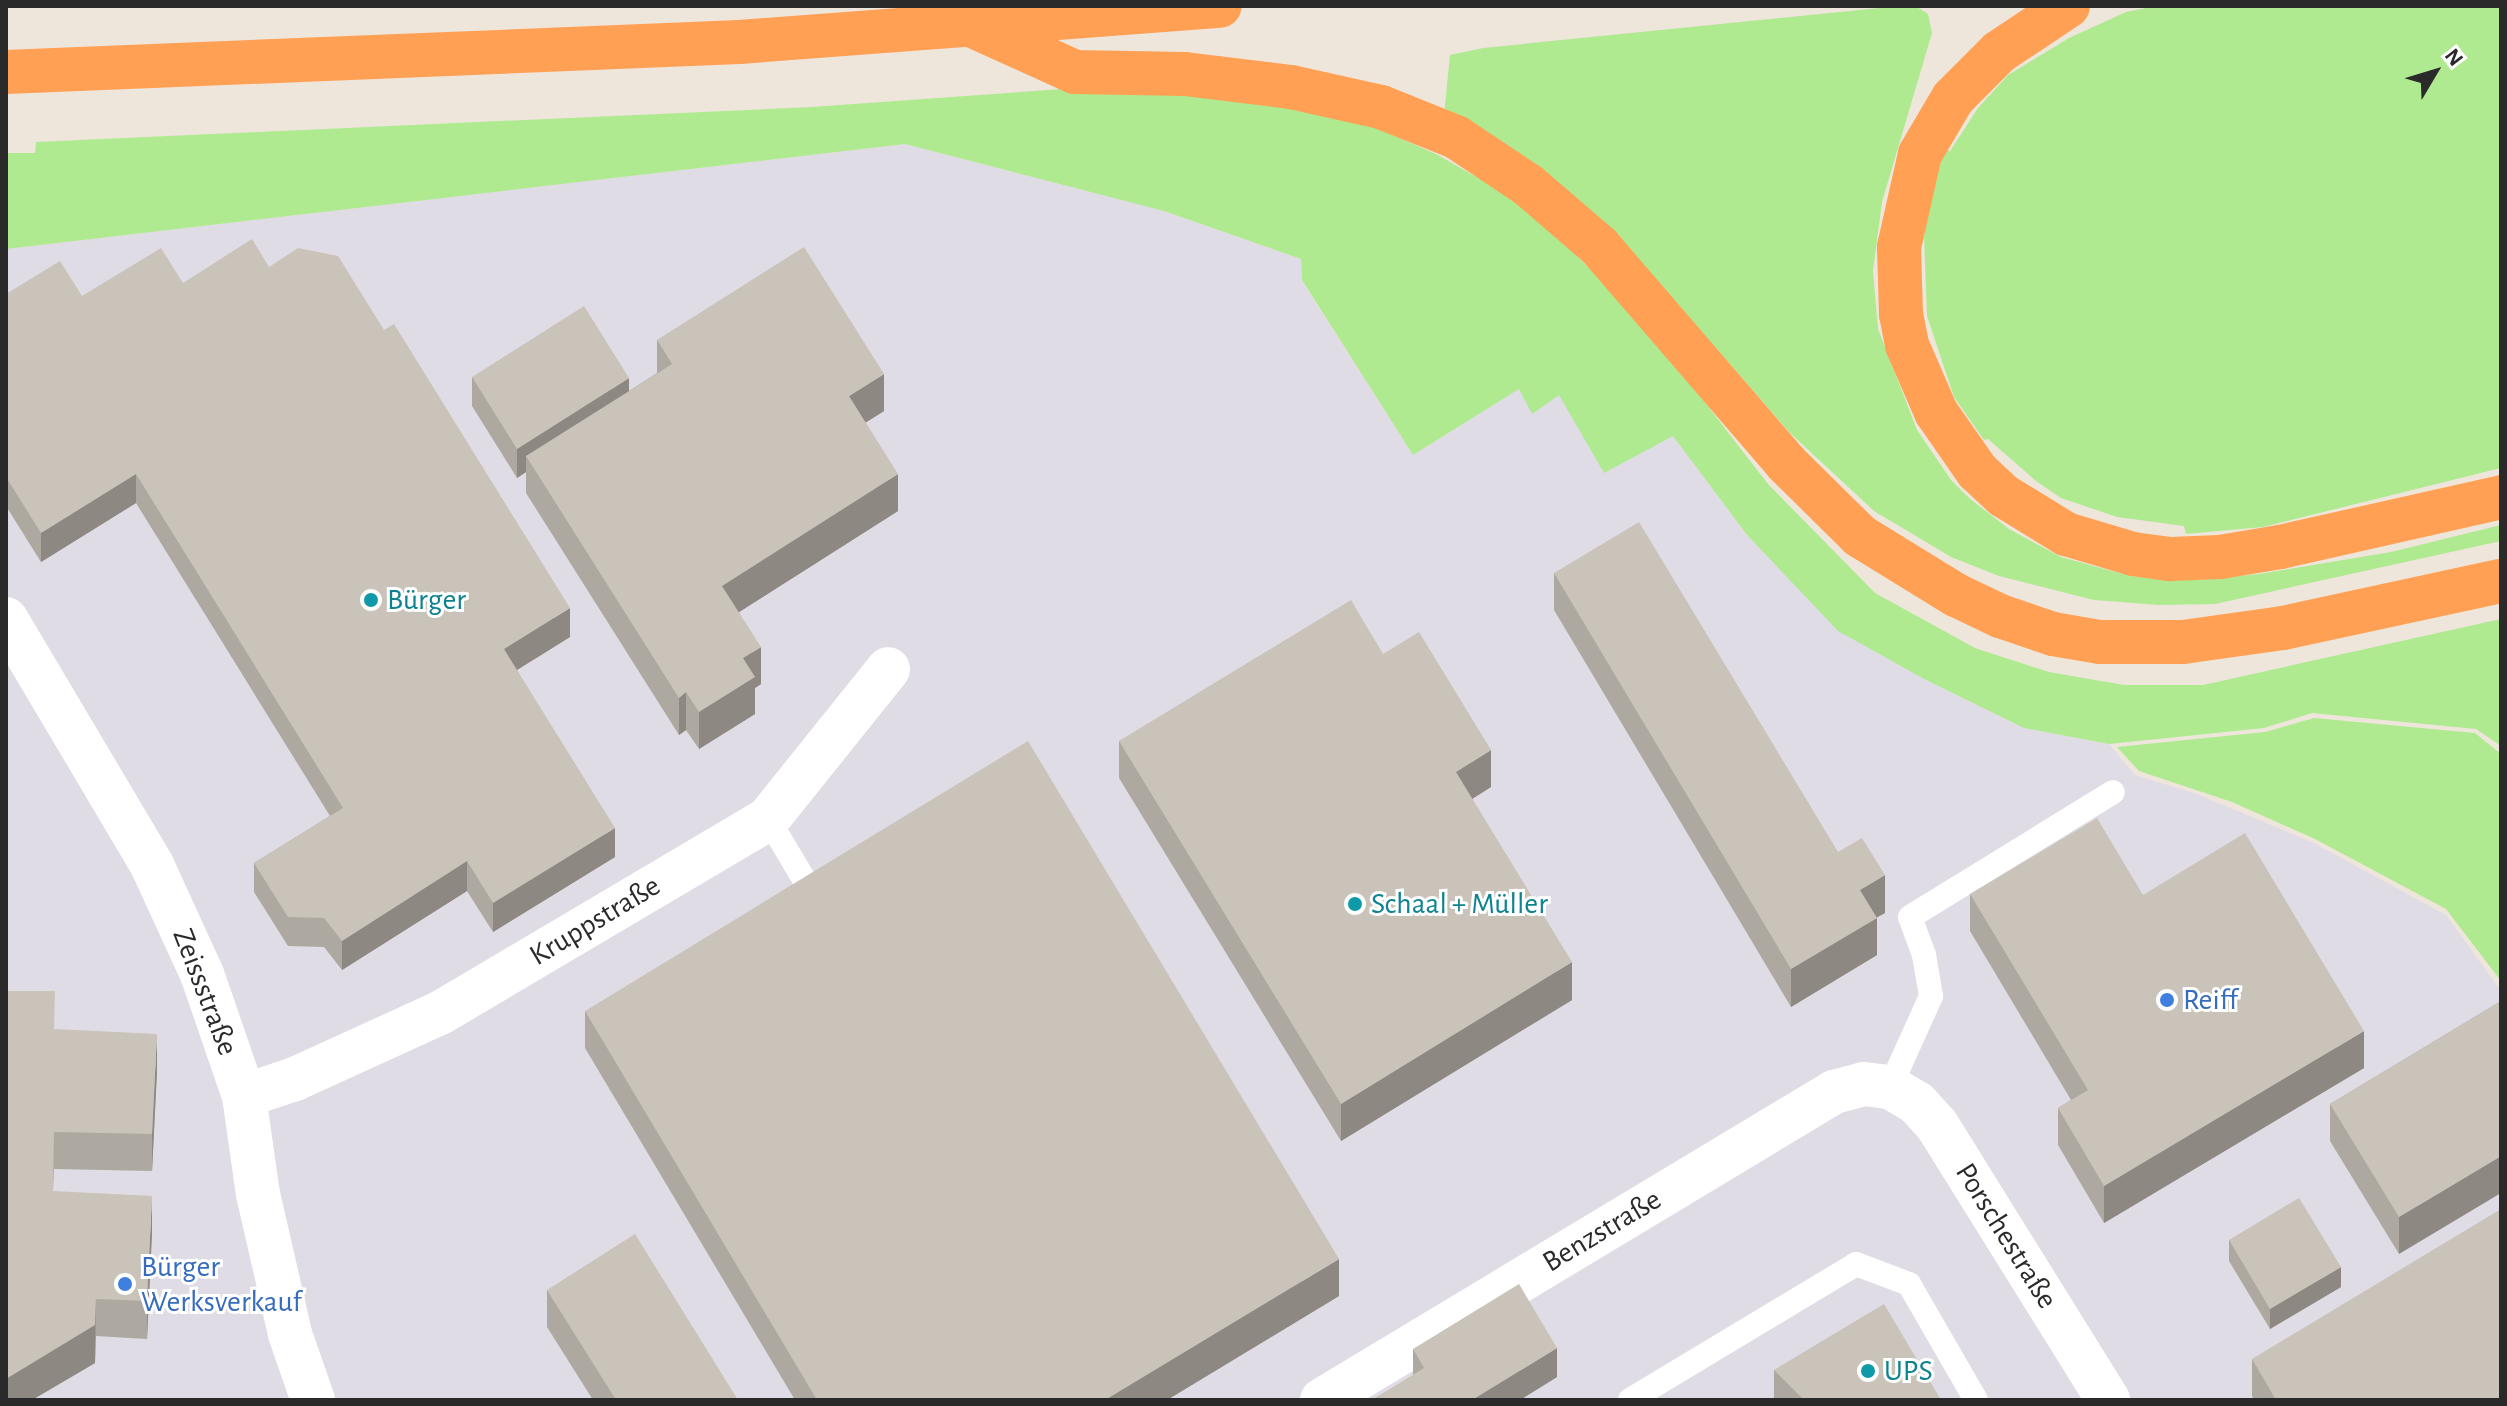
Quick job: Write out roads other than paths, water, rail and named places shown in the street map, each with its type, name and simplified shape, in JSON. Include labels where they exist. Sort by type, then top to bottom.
[{"type":"highway","points":[[13,72],[739,42],[1220,6]]},
{"type":"highway","points":[[2068,6],[1999,52],[1953,98],[1920,154],[1901,236],[1901,314],[1907,345],[1936,412],[1977,471],[2004,496],[2066,534],[2122,551],[2170,559],[2220,557],[2280,547],[2501,497]]},
{"type":"highway","points":[[973,26],[1075,72],[1185,74],[1291,87],[1381,107],[1456,137],[1528,185],[1599,246],[1786,463],[1860,536],[1956,595],[2000,616],[2053,634],[2100,642],[2183,642],[2283,628],[2501,581]]},
{"type":"street","name":"Zeissstraße","points":[[6,619],[152,865],[202,974],[244,1096],[258,1194],[283,1303],[313,1400]]},
{"type":"street","name":"Kruppstraße","points":[[244,1096],[295,1079],[440,1013],[768,819],[888,669]]},
{"type":"street","name":"Benzstraße","points":[[1322,1400],[1834,1092],[1864,1084],[1890,1087]]},
{"type":"street","name":"Porschestraße","points":[[1890,1087],[1917,1103],[1937,1125],[2108,1400]]},
{"type":"lane","points":[[1890,1087],[1931,996],[1924,955],[1910,917],[2113,792]]},
{"type":"lane","points":[[768,819],[818,903]]},
{"type":"lane","points":[[1630,1400],[1856,1264],[1909,1284],[1976,1400]]},
{"type":"place","name":"Bürger","points":[[371,600]]},
{"type":"place","name":"Schaal + Müller","points":[[1355,904]]},
{"type":"place","name":"Reiff","points":[[2167,1000]]},
{"type":"place","name":"Bürger Werksverkauf","points":[[125,1284]]},
{"type":"place","name":"UPS","points":[[1868,1371]]}]
